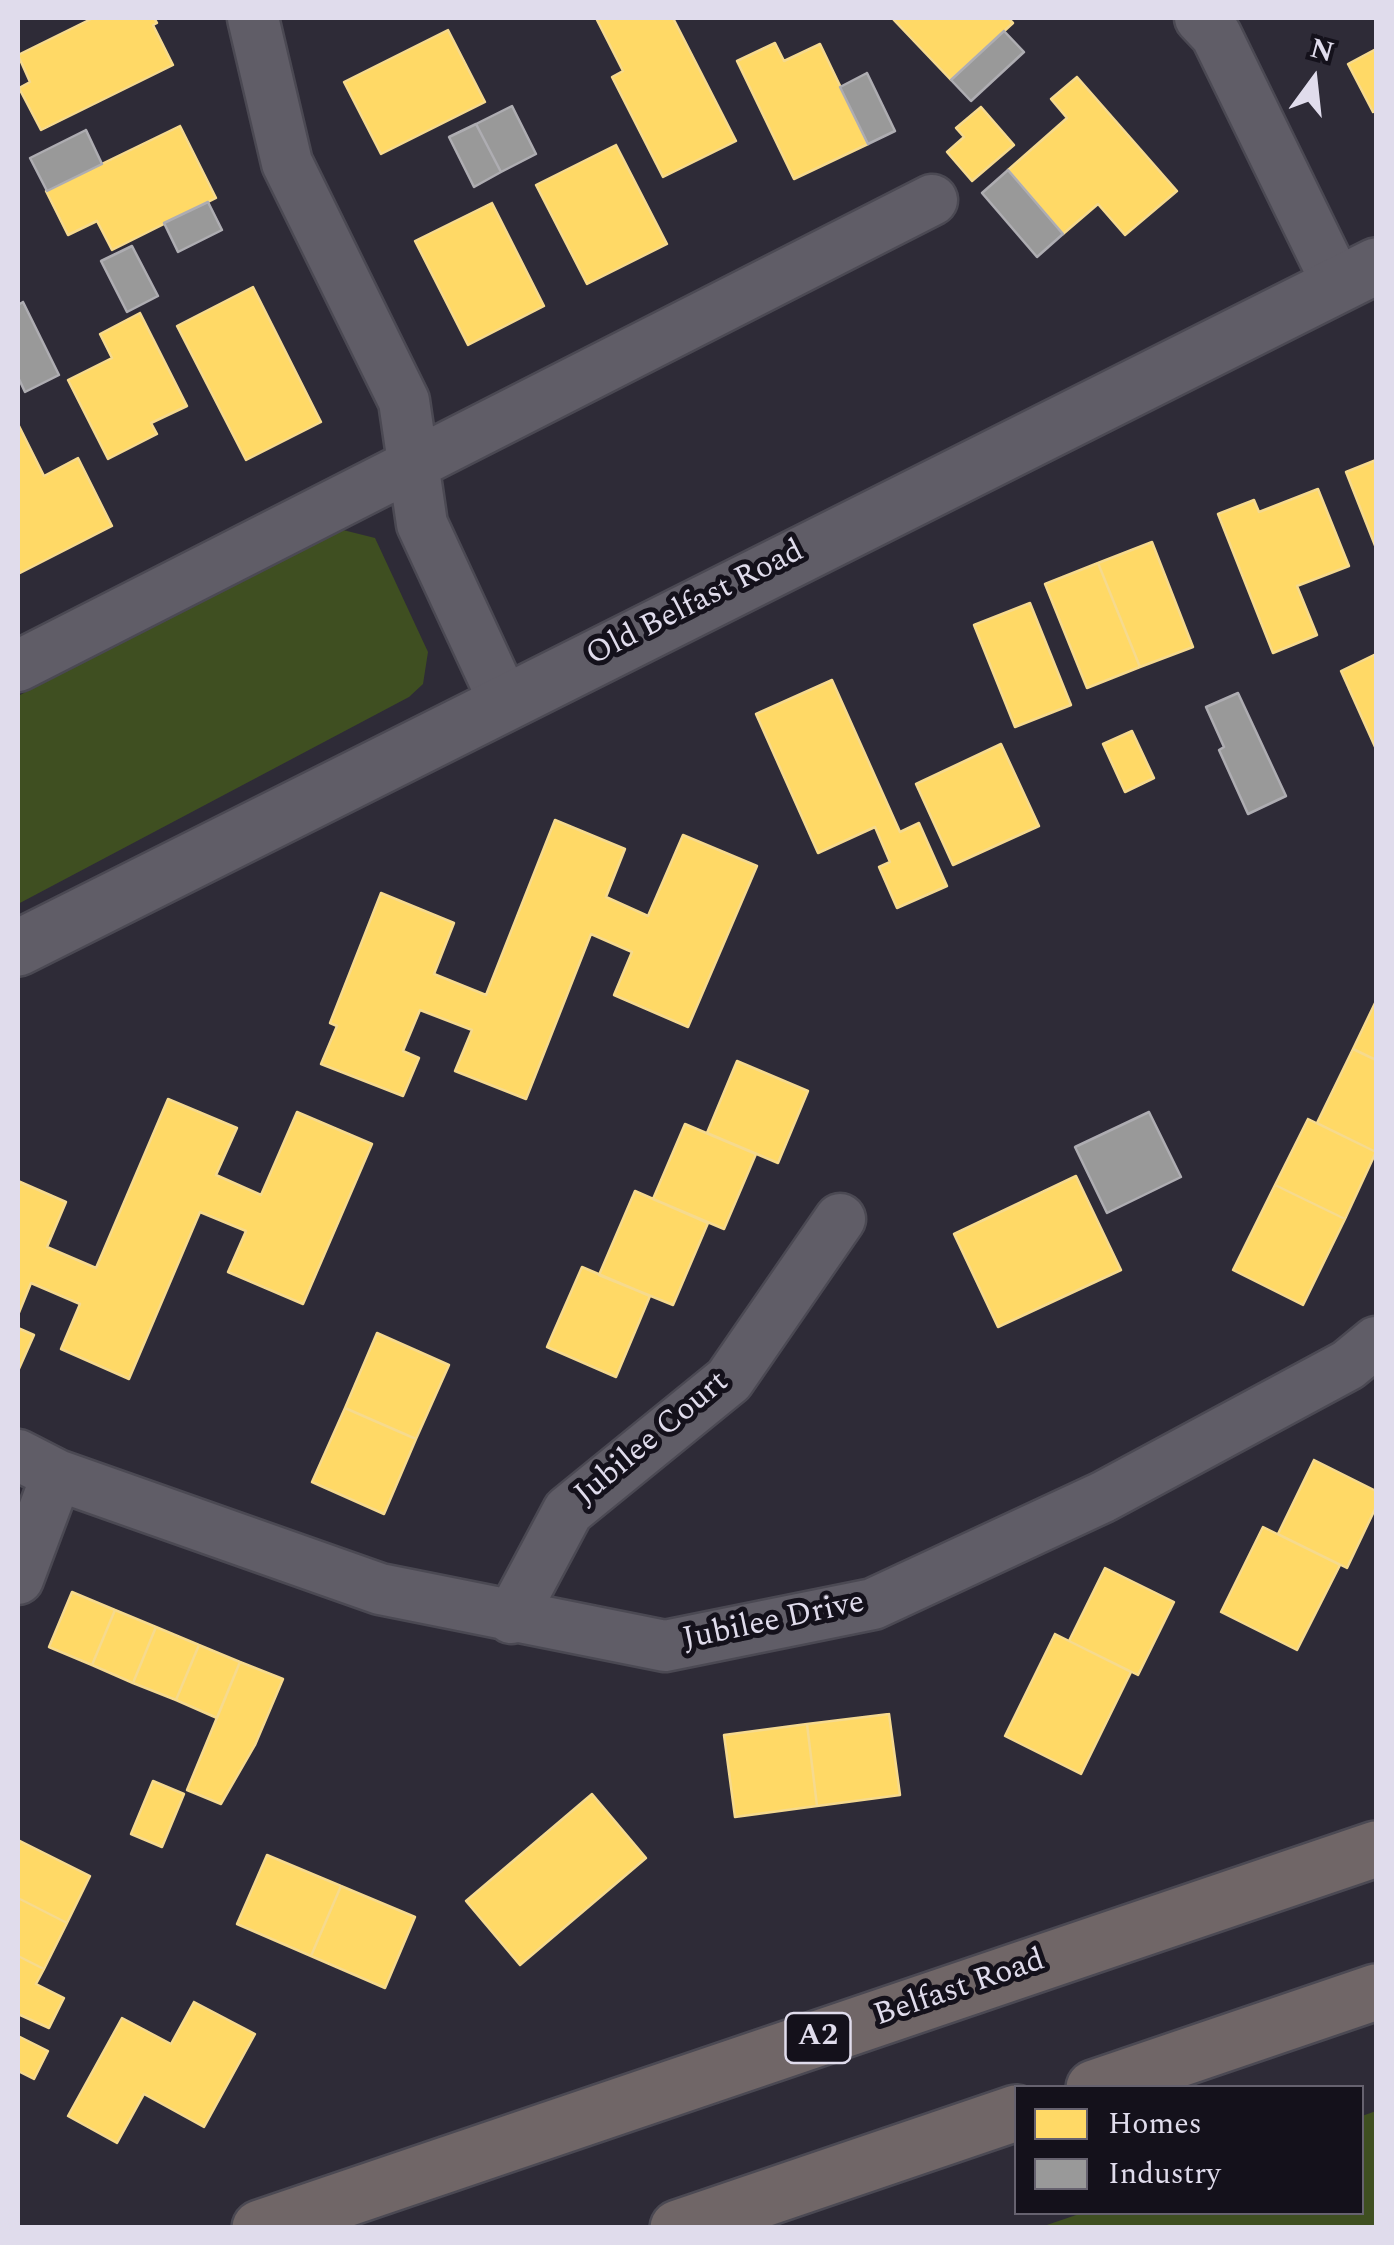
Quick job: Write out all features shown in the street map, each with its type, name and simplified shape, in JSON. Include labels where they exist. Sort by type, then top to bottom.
[{"type":"highway","name":"Belfast Road","points":[[260,2228],[1376,1849]]},
{"type":"highway","points":[[1103,2085],[1376,1992]]},
{"type":"highway","points":[[678,2228],[1014,2115]]},
{"type":"street","points":[[253,18],[287,163],[404,401],[410,466],[422,524],[504,701]]},
{"type":"street","points":[[1200,18],[1216,36],[1356,275]]},
{"type":"street","points":[[18,666],[932,200]]},
{"type":"street","name":"Old Belfast Road","points":[[18,948],[1356,275]]},
{"type":"street","name":"Jubilee Court","points":[[511,1618],[568,1512],[729,1380],[840,1219]]},
{"type":"street","name":"Jubilee Drive","points":[[37,1465],[380,1589],[666,1646],[873,1604],[1103,1497],[1348,1365],[1376,1342]]},
{"type":"street","points":[[18,1579],[37,1465]]},
{"type":"green space","points":[[343,530],[375,538],[428,652],[423,684],[409,697],[18,904],[18,696]]},
{"type":"green space","points":[[1376,2111],[1376,2227],[1041,2227],[1076,2215],[1364,2215],[1364,2115]]},
{"type":"building: Homes","points":[[93,18],[154,18],[157,23],[153,25],[173,65],[41,130],[19,88],[30,82],[18,55]]},
{"type":"building: Homes","points":[[596,18],[673,18],[736,141],[663,177],[612,77],[623,71]]},
{"type":"building: Homes","points":[[892,18],[1008,18],[1013,23],[951,80]]},
{"type":"building: Homes","points":[[448,30],[485,102],[381,154],[344,82]]},
{"type":"building: Homes","points":[[775,43],[784,61],[820,44],[868,144],[794,179],[737,61]]},
{"type":"building: Homes","points":[[1376,49],[1376,110],[1373,112],[1348,64]]},
{"type":"building: Homes","points":[[1077,77],[1177,191],[1125,235],[1098,204],[1063,234],[1008,170],[1067,118],[1051,99]]},
{"type":"building: Homes","points":[[981,107],[1014,145],[972,181],[947,152],[964,137],[956,128]]},
{"type":"building: Homes","points":[[180,126],[216,198],[112,250],[97,221],[68,235],[46,191]]},
{"type":"building: Homes","points":[[616,145],[667,244],[587,284],[536,185]]},
{"type":"building: Homes","points":[[492,203],[544,306],[468,345],[415,241]]},
{"type":"building: Homes","points":[[253,287],[321,422],[246,460],[177,326]]},
{"type":"building: Homes","points":[[140,313],[187,406],[151,423],[157,434],[108,459],[68,380],[112,358],[100,334]]},
{"type":"building: Homes","points":[[18,424],[44,476],[78,458],[112,526],[18,574]]},
{"type":"building: Homes","points":[[1376,460],[1376,548],[1346,472]]},
{"type":"building: Homes","points":[[1318,489],[1349,566],[1297,586],[1317,635],[1273,653],[1218,514],[1254,500],[1259,512]]},
{"type":"building: Homes","points":[[1152,542],[1193,647],[1140,667],[1098,563]]},
{"type":"building: Homes","points":[[1098,563],[1140,667],[1087,688],[1045,584]]},
{"type":"building: Homes","points":[[1030,603],[1071,705],[1015,727],[974,625]]},
{"type":"building: Homes","points":[[1376,654],[1376,749],[1341,671]]},
{"type":"building: Homes","points":[[832,680],[900,832],[919,823],[947,886],[897,908],[879,867],[890,862],[875,827],[818,853],[756,714]]},
{"type":"building: Homes","points":[[1132,731],[1154,778],[1125,792],[1103,744]]},
{"type":"building: Homes","points":[[1001,744],[1039,826],[953,865],[916,784]]},
{"type":"building: Homes","points":[[555,820],[625,849],[606,897],[648,916],[683,835],[757,866],[688,1027],[614,995],[632,952],[591,934],[526,1099],[455,1071],[472,1030],[420,1010],[403,1051],[419,1058],[403,1096],[321,1064],[337,1026],[330,1023],[381,893],[454,923],[434,974],[486,995]]},
{"type":"building: Homes","points":[[1376,1001],[1376,1060],[1353,1049]]},
{"type":"building: Homes","points":[[1353,1049],[1376,1060],[1376,1152],[1317,1123]]},
{"type":"building: Homes","points":[[737,1061],[808,1091],[778,1163],[707,1133]]},
{"type":"building: Homes","points":[[168,1099],[237,1128],[216,1175],[261,1195],[297,1112],[372,1144],[303,1304],[228,1272],[246,1231],[200,1212],[129,1379],[61,1349],[80,1304],[31,1283],[18,1315],[18,1181],[66,1202],[47,1247],[96,1268]]},
{"type":"building: Homes","points":[[1308,1119],[1376,1152],[1345,1219],[1275,1185]]},
{"type":"building: Homes","points":[[685,1124],[756,1154],[724,1229],[653,1199]]},
{"type":"building: Homes","points":[[1076,1176],[1121,1270],[998,1327],[954,1234]]},
{"type":"building: Homes","points":[[1275,1185],[1345,1219],[1303,1305],[1233,1270]]},
{"type":"building: Homes","points":[[635,1191],[708,1223],[673,1305],[599,1275]]},
{"type":"building: Homes","points":[[582,1267],[650,1296],[616,1377],[547,1347]]},
{"type":"building: Homes","points":[[18,1328],[34,1335],[18,1371]]},
{"type":"building: Homes","points":[[377,1333],[449,1365],[416,1439],[345,1408]]},
{"type":"building: Homes","points":[[345,1408],[416,1439],[384,1514],[312,1482]]},
{"type":"building: Homes","points":[[1314,1460],[1376,1491],[1376,1507],[1347,1568],[1278,1534]]},
{"type":"building: Homes","points":[[1263,1527],[1340,1565],[1297,1650],[1221,1612]]},
{"type":"building: Homes","points":[[1105,1568],[1174,1602],[1138,1675],[1069,1641]]},
{"type":"building: Homes","points":[[72,1592],[115,1610],[92,1665],[49,1647]]},
{"type":"building: Homes","points":[[115,1610],[156,1627],[133,1683],[92,1665]]},
{"type":"building: Homes","points":[[156,1627],[199,1645],[176,1700],[133,1683]]},
{"type":"building: Homes","points":[[1055,1634],[1131,1672],[1081,1774],[1005,1736]]},
{"type":"building: Homes","points":[[199,1645],[240,1662],[217,1718],[176,1700]]},
{"type":"building: Homes","points":[[240,1662],[283,1679],[255,1745],[221,1804],[187,1790]]},
{"type":"building: Homes","points":[[889,1714],[900,1795],[817,1806],[807,1724]]},
{"type":"building: Homes","points":[[807,1724],[817,1806],[735,1817],[724,1735]]},
{"type":"building: Homes","points":[[153,1781],[184,1794],[162,1847],[131,1834]]},
{"type":"building: Homes","points":[[592,1794],[646,1858],[520,1965],[466,1901]]},
{"type":"building: Homes","points":[[18,1840],[90,1876],[67,1923],[18,1898]]},
{"type":"building: Homes","points":[[267,1855],[341,1886],[311,1956],[237,1924]]},
{"type":"building: Homes","points":[[341,1886],[415,1917],[385,1988],[311,1956]]},
{"type":"building: Homes","points":[[18,1898],[67,1923],[44,1969],[18,1956]]},
{"type":"building: Homes","points":[[18,1956],[44,1969],[36,1984],[64,1998],[49,2028],[18,2014]]},
{"type":"building: Homes","points":[[194,2002],[255,2034],[204,2127],[144,2094],[117,2143],[68,2116],[122,2018],[171,2044]]},
{"type":"building: Homes","points":[[18,2036],[48,2051],[34,2079],[18,2071]]},
{"type":"building: Industry","points":[[1004,31],[1024,52],[971,101],[951,80]]},
{"type":"building: Industry","points":[[867,73],[895,131],[868,144],[840,87]]},
{"type":"building: Industry","points":[[512,106],[536,154],[501,172],[476,124]]},
{"type":"building: Industry","points":[[476,124],[501,172],[474,187],[449,137]]},
{"type":"building: Industry","points":[[86,130],[102,164],[47,191],[30,158]]},
{"type":"building: Industry","points":[[1008,170],[1063,234],[1037,257],[982,193]]},
{"type":"building: Industry","points":[[208,202],[222,230],[178,252],[164,223]]},
{"type":"building: Industry","points":[[132,246],[158,296],[127,312],[101,261]]},
{"type":"building: Industry","points":[[23,302],[59,375],[25,392],[18,377],[18,305]]},
{"type":"building: Industry","points":[[1238,693],[1286,796],[1248,814],[1219,750],[1224,747],[1206,707]]},
{"type":"building: Industry","points":[[1149,1112],[1181,1177],[1107,1213],[1075,1147]]}]
